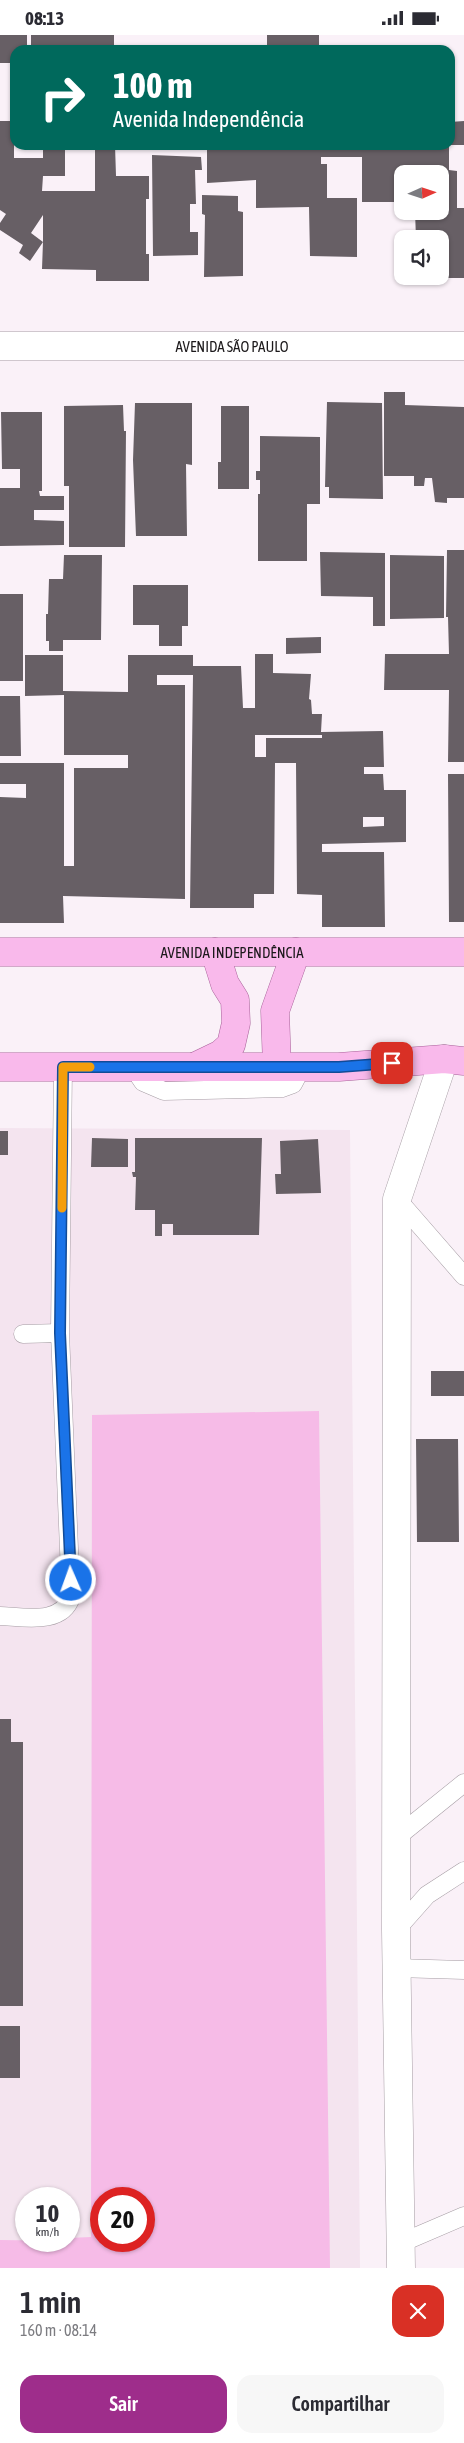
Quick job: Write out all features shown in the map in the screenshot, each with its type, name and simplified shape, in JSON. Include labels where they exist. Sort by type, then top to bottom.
[{"type":"main road","points":[[195,1067],[221,1054],[232,1045],[236,1023],[235,1000],[225,984],[215,952]]},
{"type":"main road","points":[[289,1066],[275,1011],[296,952]]},
{"type":"main road","name":"AVENIDA INDEPENDÊNCIA","points":[[0,953],[464,952]]},
{"type":"main road","points":[[0,1067],[339,1067],[454,1060]]},
{"type":"street","name":"AVENIDA SÃO PAULO","points":[[0,347],[464,345]]},
{"type":"street","points":[[401,2256],[396,1968],[397,1199],[454,1060]]},
{"type":"lane","points":[[133,1067],[143,1082],[164,1091],[282,1088],[293,1084],[289,1066]]},
{"type":"lane","points":[[0,1616],[50,1616],[63,1613],[68,1607],[71,1597],[60,1333],[63,1067]]},
{"type":"lane","points":[[397,1199],[464,1275]]},
{"type":"lane","points":[[23,1334],[60,1333]]},
{"type":"lane","points":[[396,1837],[464,1783]]},
{"type":"lane","points":[[396,1929],[427,1895],[464,1871]]},
{"type":"lane","points":[[396,1968],[464,1970]]},
{"type":"lane","points":[[401,2256],[464,2216]]},
{"type":"shaded area","points":[[0,1128],[350,1130],[360,2268],[0,2268]]},
{"type":"shaded area","points":[[319,1411],[330,2268],[0,2268],[0,2240],[15,2240],[15,2252],[80,2252],[80,2238],[90,2237],[90,2252],[155,2252],[155,2187],[91,2187],[92,1415]]},
{"type":"building","points":[[0,35],[27,35],[27,45],[10,45],[10,63],[0,63]]},
{"type":"building","points":[[31,35],[114,35],[114,45],[31,45]]},
{"type":"building","points":[[267,35],[319,35],[319,45],[267,45]]},
{"type":"building","points":[[0,121],[10,121],[10,150],[14,150],[14,158],[43,158],[43,150],[65,150],[65,176],[43,176],[42,191],[95,191],[95,150],[115,150],[116,176],[149,176],[149,199],[146,199],[146,254],[149,254],[149,281],[96,281],[96,270],[42,269],[43,242],[30,261],[19,253],[23,245],[0,230],[0,223],[6,214],[0,210]],"holes":[[[43,215],[43,242],[31,233]]]},
{"type":"building","points":[[464,121],[464,145],[455,145],[455,122]]},
{"type":"building","points":[[207,150],[449,150],[449,165],[394,165],[394,202],[362,202],[362,157],[321,157],[321,164],[327,164],[327,198],[357,198],[357,257],[310,256],[309,207],[256,208],[256,180],[207,183]]},
{"type":"building","points":[[152,155],[201,157],[202,170],[195,170],[196,204],[190,204],[190,232],[198,232],[198,255],[153,256]]},
{"type":"building","points":[[449,170],[457,171],[457,208],[464,208],[464,278],[449,278],[449,230],[416,230],[415,220],[449,220]]},
{"type":"building","points":[[202,195],[238,196],[238,211],[243,212],[243,276],[204,277],[205,215],[202,214]]},
{"type":"building","points":[[384,392],[405,392],[405,405],[464,407],[464,498],[447,498],[447,503],[435,502],[432,478],[425,478],[424,486],[414,486],[414,476],[384,476]]},
{"type":"building","points":[[327,402],[382,403],[383,499],[329,498],[329,487],[325,487]]},
{"type":"building","points":[[135,403],[192,403],[192,465],[186,464],[187,536],[136,536],[133,460]]},
{"type":"building","points":[[123,405],[124,431],[126,431],[125,547],[69,547],[69,486],[64,486],[64,406]]},
{"type":"building","points":[[221,406],[249,406],[249,489],[218,489],[218,462],[221,462]]},
{"type":"building","points":[[1,412],[42,412],[42,491],[39,491],[40,496],[64,496],[64,510],[34,510],[34,520],[64,521],[64,545],[0,546],[0,488],[20,488],[20,469],[2,469]]},
{"type":"building","points":[[260,436],[320,437],[320,504],[307,504],[307,561],[258,561],[258,494],[260,494],[260,480],[256,480],[256,471],[260,471]]},
{"type":"building","points":[[447,550],[464,550],[464,762],[448,762],[449,690],[384,690],[385,654],[449,654],[448,617],[446,617]]},
{"type":"building","points":[[320,552],[385,553],[385,626],[373,626],[373,597],[321,596]]},
{"type":"building","points":[[64,555],[102,555],[101,640],[63,640],[63,651],[49,651],[49,641],[46,641],[46,614],[48,614],[49,579],[63,579]]},
{"type":"building","points":[[390,555],[444,556],[444,618],[390,619]]},
{"type":"building","points":[[133,585],[188,585],[188,626],[182,626],[182,646],[159,646],[159,625],[133,625]]},
{"type":"building","points":[[0,594],[23,594],[23,681],[0,681]]},
{"type":"building","points":[[321,637],[321,653],[286,654],[286,638]]},
{"type":"building","points":[[255,654],[273,654],[273,673],[311,674],[309,699],[311,700],[312,714],[322,714],[321,732],[383,731],[384,767],[364,767],[364,774],[383,774],[384,790],[406,790],[406,842],[322,844],[322,852],[384,852],[385,927],[322,927],[322,895],[297,894],[296,763],[275,763],[274,894],[254,894],[254,908],[190,908],[193,675],[157,675],[157,685],[185,685],[185,899],[63,896],[64,923],[0,923],[0,797],[26,798],[26,784],[0,784],[0,763],[64,763],[64,866],[74,866],[74,768],[128,768],[128,755],[64,755],[64,695],[25,696],[25,655],[63,655],[63,691],[128,692],[128,655],[193,655],[193,666],[241,666],[243,708],[255,708]],"holes":[[[255,735],[322,735],[322,738],[266,738],[266,757],[255,757]],[[363,817],[384,817],[384,826],[363,827]]]},
{"type":"building","points":[[0,696],[20,696],[21,756],[0,756]]},
{"type":"building","points":[[448,774],[464,774],[464,922],[449,922]]},
{"type":"building","points":[[0,1131],[8,1131],[8,1155],[0,1155]]},
{"type":"building","points":[[92,1138],[128,1139],[128,1167],[91,1167]]},
{"type":"building","points":[[135,1138],[262,1138],[259,1235],[173,1235],[173,1224],[162,1224],[162,1236],[155,1236],[155,1210],[135,1210],[136,1177],[133,1177],[132,1172],[135,1172]]},
{"type":"building","points":[[318,1139],[321,1193],[276,1194],[275,1174],[281,1174],[280,1141]]},
{"type":"building","points":[[431,1371],[464,1371],[464,1396],[431,1396]]},
{"type":"building","points":[[416,1439],[458,1439],[459,1542],[417,1542]]},
{"type":"building","points":[[0,1719],[11,1719],[11,1742],[23,1742],[23,2006],[0,2006]]},
{"type":"building","points":[[0,2026],[20,2026],[20,2078],[0,2078]]},
{"type":"slow traffic","points":[[62,1208],[63,1067],[90,1067]]},
{"type":"route","points":[[71,1580],[60,1333],[63,1067],[339,1067],[392,1063]]}]
